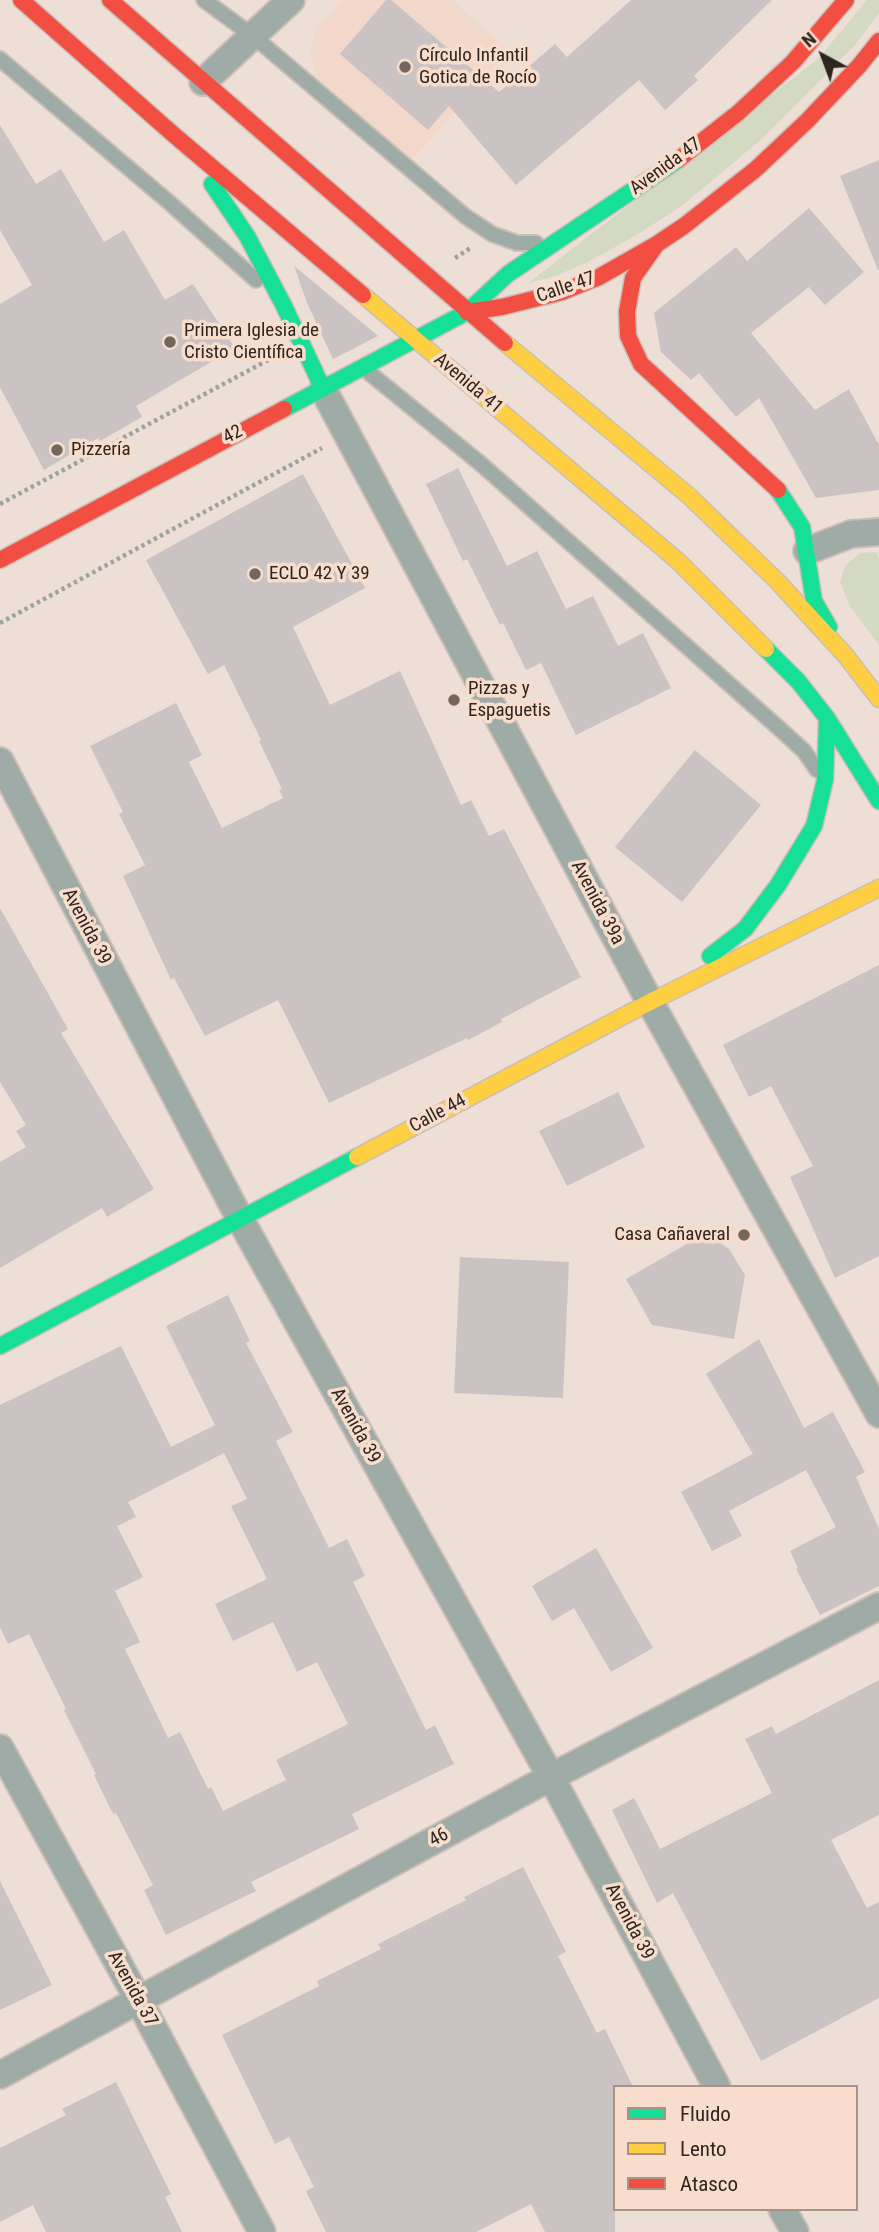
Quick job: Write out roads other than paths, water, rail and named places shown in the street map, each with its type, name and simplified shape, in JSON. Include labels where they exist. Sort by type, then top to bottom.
[{"type":"main road","name":"Avenida 41","points":[[21,0],[174,135],[678,561],[798,681],[827,718],[879,801]]},
{"type":"main road","points":[[110,0],[467,312],[689,496],[777,581],[846,656],[879,699]]},
{"type":"main road","name":"Avenida 47","points":[[467,312],[508,274],[674,163],[738,113],[793,61],[846,0]]},
{"type":"main road","points":[[846,656],[814,601],[802,527],[783,494],[641,364],[628,337],[629,293],[639,267],[657,244],[684,226],[755,169],[807,121],[879,41]]},
{"type":"main road","points":[[174,135],[220,194],[247,236],[323,389]]},
{"type":"main road","name":"Calle 47","points":[[467,312],[502,307],[562,292],[599,277],[657,244]]},
{"type":"main road","name":"42","points":[[0,560],[187,458],[416,341],[467,312]]},
{"type":"main road","points":[[650,1002],[745,929],[778,885],[814,826],[825,780],[827,718]]},
{"type":"main road","name":"Calle 44","points":[[0,1346],[650,1002],[879,888]]},
{"type":"street","points":[[204,82],[291,0]]},
{"type":"street","name":"Avenida 39a","points":[[323,389],[650,1002],[879,1414]]},
{"type":"street","points":[[807,551],[852,534],[879,532]]},
{"type":"street","name":"Avenida 39","points":[[0,761],[240,1219],[551,1777],[716,2085]]},
{"type":"street","name":"46","points":[[0,2075],[551,1777],[879,1606]]},
{"type":"street","name":"Avenida 37","points":[[0,1748],[262,2232]]},
{"type":"street","points":[[783,2211],[795,2232]]},
{"type":"lane","points":[[204,0],[253,36],[465,216],[492,234],[517,243],[555,242]]},
{"type":"lane","points":[[0,59],[171,204],[284,306]]},
{"type":"lane","points":[[363,368],[481,464],[781,730],[804,751],[825,780]]},
{"type":"place","name":"Círculo Infantil Gotica de Rocío","points":[[405,67]]},
{"type":"place","name":"Primera Iglesia de Cristo Científica","points":[[170,342]]},
{"type":"place","name":"Pizzería","points":[[57,450]]},
{"type":"place","name":"ECLO 42 Y 39","points":[[255,574]]},
{"type":"place","name":"Pizzas y Espaguetis","points":[[454,700]]},
{"type":"place","name":"Casa Cañaveral","points":[[744,1235]]}]
